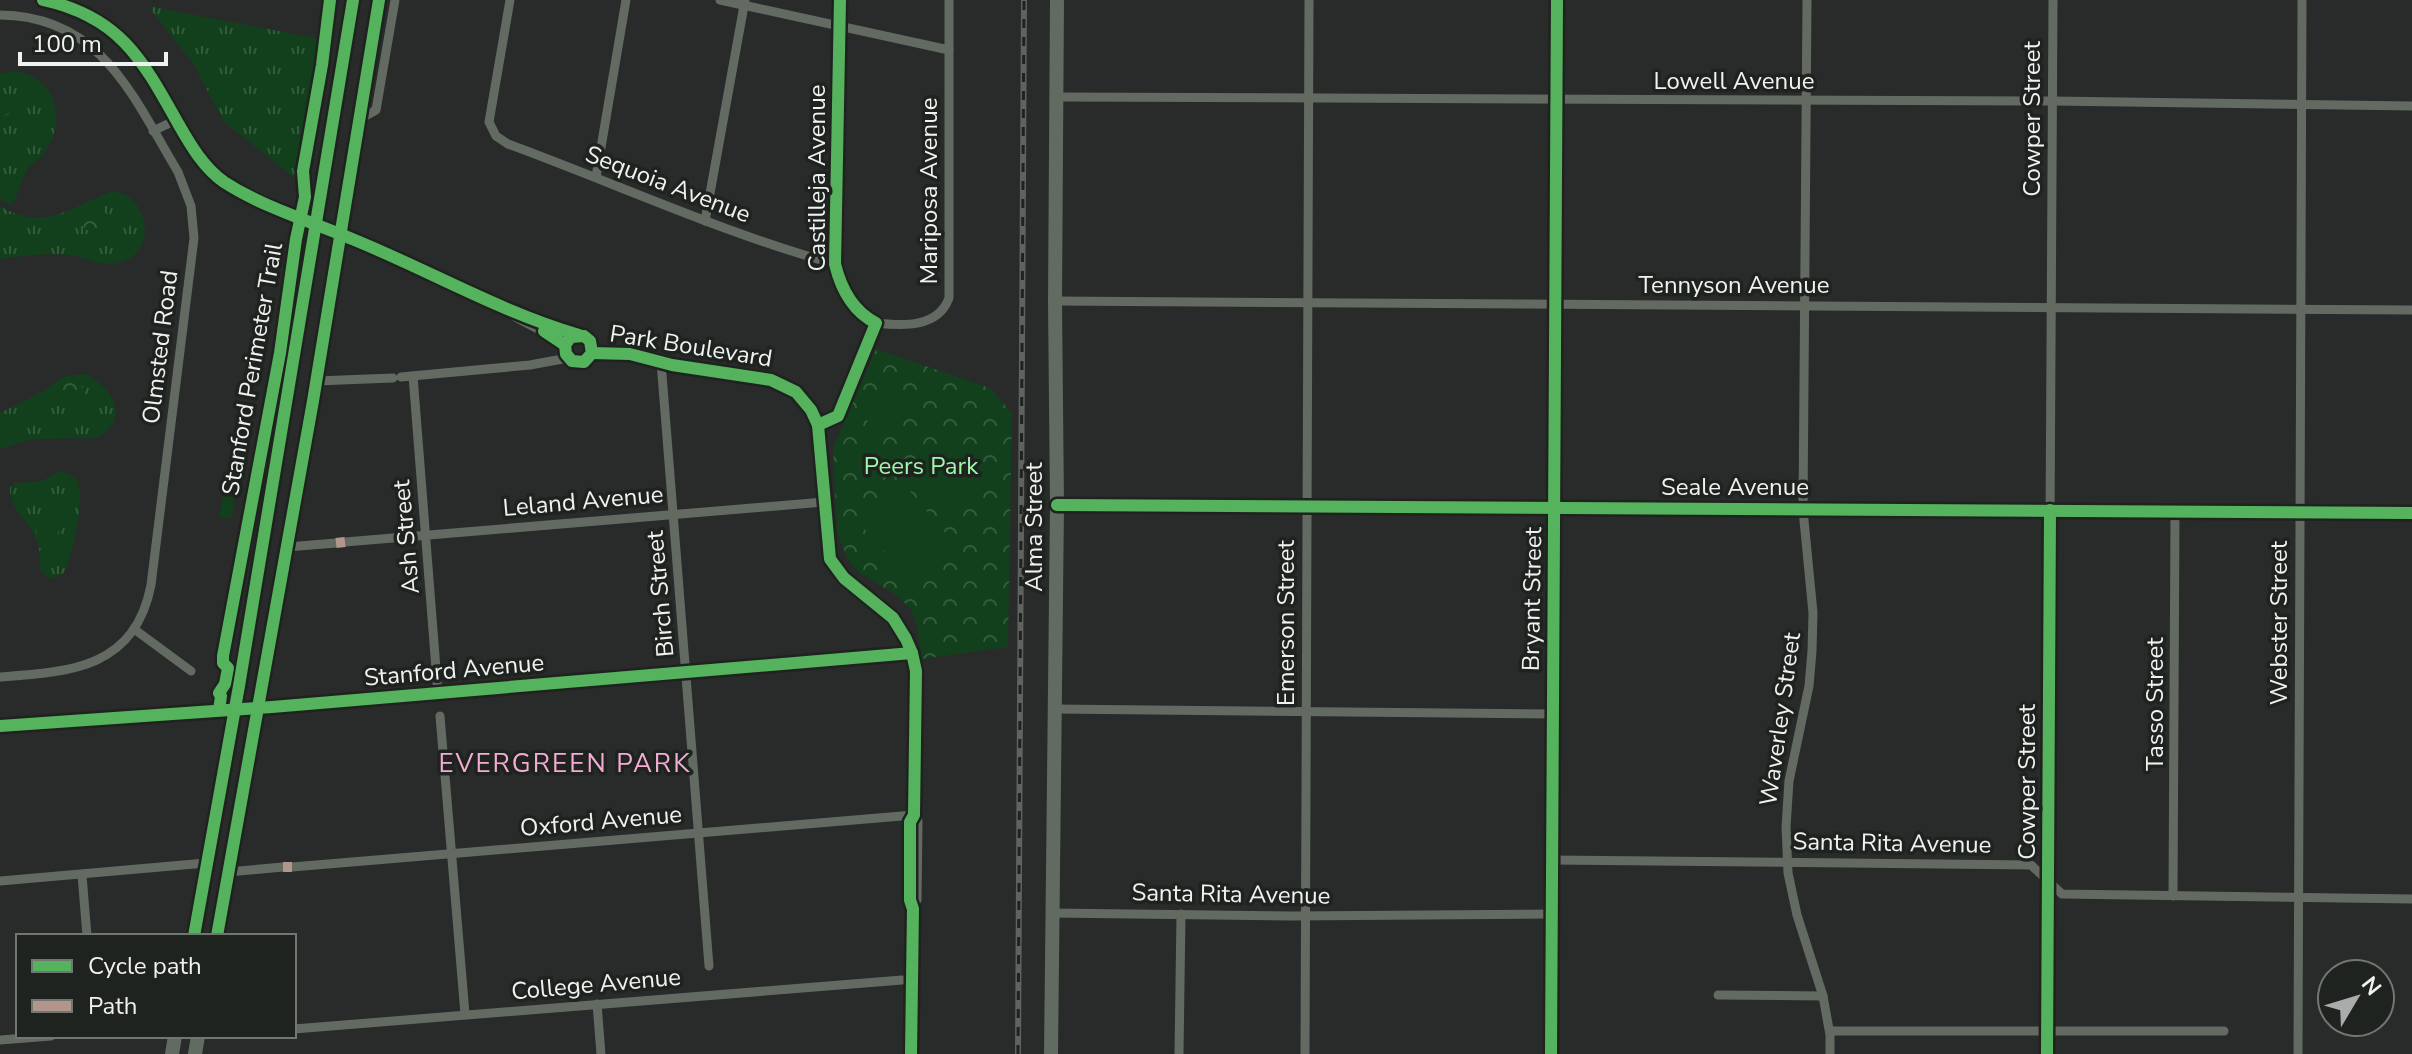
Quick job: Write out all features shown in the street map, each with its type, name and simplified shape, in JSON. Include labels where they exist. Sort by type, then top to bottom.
[{"type":"main road","points":[[194,934],[236,708],[353,0]]},
{"type":"main road","points":[[217,934],[316,381],[379,0]]},
{"type":"main road","name":"Alma Street","points":[[1051,1054],[1057,505],[1057,0]]},
{"type":"street","points":[[43,0],[60,2],[104,25],[122,39],[152,76],[193,149],[223,181],[316,226]]},
{"type":"street","points":[[358,120],[376,110],[395,0]]},
{"type":"street","name":"Sequoia Avenue","points":[[510,0],[489,122],[491,130],[508,144],[705,221],[782,249],[835,264]]},
{"type":"street","points":[[596,177],[626,0]]},
{"type":"street","points":[[720,0],[745,2],[839,28],[949,50]]},
{"type":"street","name":"Castilleja Avenue","points":[[840,0],[835,264],[843,290],[853,306],[865,318],[876,323]]},
{"type":"street","name":"Mariposa Avenue","points":[[876,323],[921,323],[931,320],[945,308],[949,298],[949,0]]},
{"type":"street","name":"Emerson Street","points":[[1305,1054],[1309,0]]},
{"type":"street","name":"Bryant Street","points":[[1551,1054],[1557,0]]},
{"type":"street","name":"Waverley Street","points":[[1807,0],[1803,510],[1813,613],[1809,686],[1789,781],[1787,862],[1797,915],[1823,996],[1830,1031],[1830,1054]]},
{"type":"street","name":"Cowper Street","points":[[2047,1054],[2053,0]]},
{"type":"street","name":"Webster Street","points":[[2298,1054],[2302,0]]},
{"type":"street","points":[[705,221],[745,2]]},
{"type":"street","name":"Olmsted Road","points":[[0,15],[34,18],[54,24],[93,47],[116,72],[153,131],[186,189],[194,222],[148,601],[134,629],[110,653],[80,668],[0,677]]},
{"type":"street","name":"Lowell Avenue","points":[[1056,97],[2052,101],[2412,106]]},
{"type":"street","points":[[153,131],[176,120]]},
{"type":"street","name":"Park Boulevard","points":[[316,226],[509,312],[565,345],[571,337],[579,335]]},
{"type":"street","name":"Tennyson Avenue","points":[[1055,301],[2412,310]]},
{"type":"street","name":"Park Boulevard","points":[[509,312],[579,335],[590,341],[592,353]]},
{"type":"street","points":[[828,422],[838,416],[876,323]]},
{"type":"street","points":[[316,381],[530,365],[568,358],[565,345]]},
{"type":"street","name":"Park Boulevard","points":[[568,358],[584,362],[592,353],[630,354],[771,380],[796,392],[811,410],[818,425],[829,554],[835,569],[893,618],[906,639],[916,671],[914,815],[910,822],[910,900],[915,905],[911,1054]]},
{"type":"street","name":"Birch Street","points":[[661,362],[709,966]]},
{"type":"street","name":"Ash Street","points":[[413,376],[438,694]]},
{"type":"street","name":"Leland Avenue","points":[[287,547],[824,502]]},
{"type":"street","name":"Seale Avenue","points":[[1057,505],[2412,513]]},
{"type":"street","name":"Tasso Street","points":[[2173,896],[2175,512]]},
{"type":"street","points":[[134,629],[191,671]]},
{"type":"street","name":"Stanford Avenue","points":[[0,726],[438,694],[912,653]]},
{"type":"street","points":[[1055,709],[1553,714]]},
{"type":"street","points":[[440,716],[465,1014]]},
{"type":"street","name":"Oxford Avenue","points":[[228,872],[914,815]]},
{"type":"street","name":"Santa Rita Avenue","points":[[1553,860],[2031,865],[2062,894],[2412,899]]},
{"type":"street","points":[[0,881],[206,863]]},
{"type":"street","points":[[82,875],[87,934]]},
{"type":"street","name":"Santa Rita Avenue","points":[[1052,913],[1305,916],[1552,914]]},
{"type":"street","points":[[1179,1054],[1181,914]]},
{"type":"street","name":"College Avenue","points":[[296,1029],[902,980]]},
{"type":"street","points":[[1718,995],[1823,996]]},
{"type":"street","points":[[597,1004],[601,1054]]},
{"type":"street","points":[[1830,1031],[2224,1031]]},
{"type":"street","points":[[0,1040],[26,1038]]},
{"type":"green space","points":[[148,6],[320,39],[300,182],[224,122],[194,65]]},
{"type":"green space","points":[[13,71],[28,74],[48,90],[56,115],[51,142],[28,169],[11,205],[0,199],[0,74]]},
{"type":"green space","points":[[0,92],[12,101],[10,113],[1,118]]},
{"type":"green space","points":[[114,191],[126,195],[141,213],[144,236],[133,256],[114,264],[60,254],[0,259],[0,206],[16,214],[45,217]]},
{"type":"green space","points":[[94,206],[103,210],[107,219],[103,228],[94,232],[85,228],[81,219],[85,210]]},
{"type":"green space","name":"Peers Park","points":[[876,349],[990,388],[1012,413],[1008,647],[922,659],[911,609],[895,594],[861,574],[848,560],[837,532],[833,448]]},
{"type":"green space","points":[[86,374],[104,387],[114,404],[116,413],[107,431],[96,438],[32,439],[0,449],[0,413],[42,392],[65,376]]},
{"type":"green space","points":[[71,381],[80,385],[84,394],[80,403],[71,407],[62,403],[58,394],[62,385]]},
{"type":"green space","points":[[896,383],[911,403],[875,431],[860,411]]},
{"type":"green space","points":[[954,442],[983,481],[941,513],[912,475]]},
{"type":"green space","points":[[59,471],[76,479],[80,498],[71,554],[64,573],[51,579],[40,571],[38,543],[13,502],[10,487],[16,483],[42,481]]},
{"type":"green space","points":[[903,483],[959,549],[914,587],[858,521]]},
{"type":"green space","points":[[223,496],[235,498],[231,519],[219,517]]},
{"type":"green space","points":[[47,516],[56,519],[59,528],[56,537],[47,540],[38,537],[35,528],[38,519]]},
{"type":"railway","points":[[1018,1054],[1024,0]]},
{"type":"marked path","points":[[336,543],[345,542]]},
{"type":"marked path","points":[[283,867],[292,867]]},
{"type":"cycle path","points":[[43,0],[92,18],[127,45],[154,81],[198,156],[224,182],[272,207],[385,253],[494,303],[579,335]]},
{"type":"cycle path","name":"Stanford Perimeter Trail","points":[[219,710],[219,693],[225,684],[228,668],[223,663],[223,656],[280,353],[305,197],[303,171],[330,0]]},
{"type":"cycle path","points":[[194,934],[239,686],[353,0]]},
{"type":"cycle path","points":[[217,934],[313,401],[379,0]]},
{"type":"cycle path","points":[[818,425],[838,416],[876,323],[860,312],[849,298],[835,264],[840,0]]},
{"type":"cycle path","points":[[1551,1054],[1557,0]]},
{"type":"cycle path","points":[[544,331],[565,345],[566,354],[572,361],[584,362],[592,353],[590,341],[584,336],[571,337],[565,345]]},
{"type":"cycle path","points":[[592,353],[630,354],[672,365],[771,380],[796,392],[811,410],[818,425],[830,559],[844,578],[893,618],[906,639],[916,671],[914,815],[910,822],[910,900],[913,909],[911,1054]]},
{"type":"cycle path","points":[[1057,505],[2412,513]]},
{"type":"cycle path","points":[[2047,1054],[2050,510]]},
{"type":"cycle path","points":[[0,726],[272,707],[912,653]]},
{"type":"district","name":"EVERGREEN PARK","points":[[565,763]]}]
